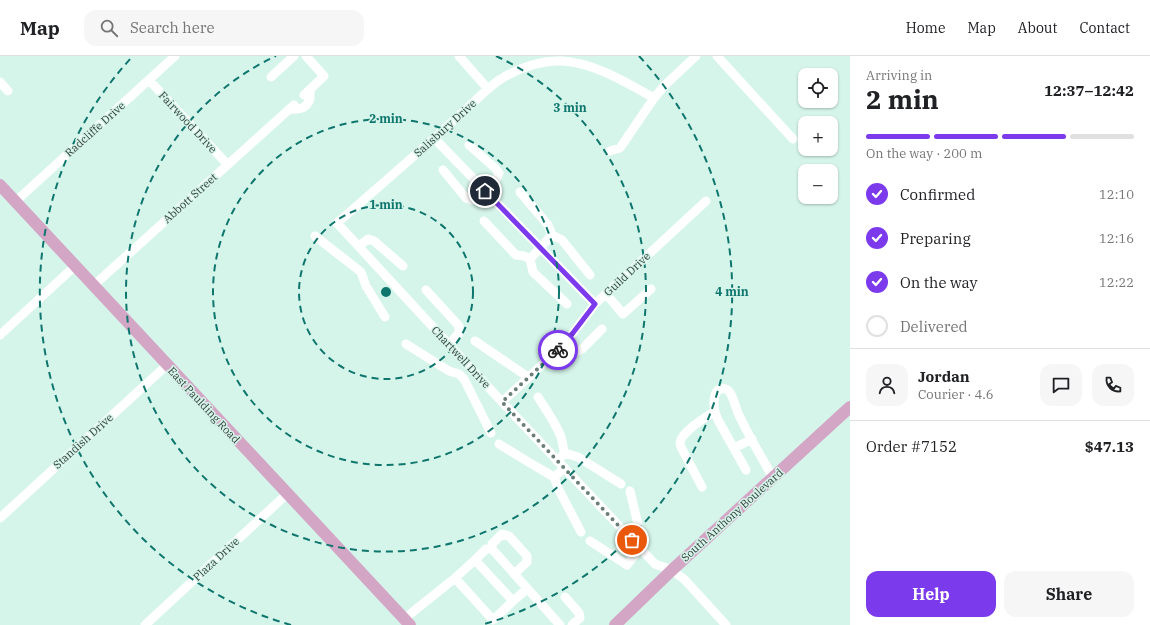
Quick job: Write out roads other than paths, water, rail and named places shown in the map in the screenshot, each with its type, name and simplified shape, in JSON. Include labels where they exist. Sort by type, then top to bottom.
[{"type":"main road","name":"East Paulding Road","points":[[0,185],[407,622]]},
{"type":"main road","name":"South Anthony Boulevard","points":[[615,625],[672,570],[849,411]]},
{"type":"street","name":"Radcliffe Drive","points":[[15,202],[175,56]]},
{"type":"street","points":[[271,78],[294,56]]},
{"type":"street","name":"Abbott Street","points":[[93,286],[290,108],[297,110],[301,109],[307,104],[310,99],[307,93],[324,76],[306,56]]},
{"type":"street","points":[[459,56],[488,89]]},
{"type":"street","points":[[610,151],[620,148],[654,98],[665,85],[696,56]]},
{"type":"street","points":[[717,56],[793,138]]},
{"type":"street","name":"Salisbury Drive","points":[[337,222],[488,89],[517,70],[537,63],[562,58],[610,74],[654,98]]},
{"type":"street","name":"Fairwood Drive","points":[[149,80],[227,164]]},
{"type":"street","points":[[0,82],[8,91]]},
{"type":"street","points":[[434,138],[595,304]]},
{"type":"street","points":[[443,170],[466,198],[472,200],[485,191],[497,178],[499,173],[469,145]]},
{"type":"street","points":[[520,192],[548,225],[552,235],[562,240],[590,275]]},
{"type":"street","name":"Guild Drive","points":[[502,402],[566,342],[595,304],[706,201]]},
{"type":"street","points":[[484,221],[516,255],[524,256],[530,259]]},
{"type":"street","name":"Chartwell Drive","points":[[337,222],[449,345],[655,564],[672,570],[685,580],[726,625]]},
{"type":"street","points":[[530,259],[552,235]]},
{"type":"street","points":[[316,236],[361,272],[366,286],[385,317]]},
{"type":"street","points":[[359,246],[368,239],[374,241],[404,266]]},
{"type":"street","points":[[530,259],[533,272],[567,304]]},
{"type":"street","points":[[359,270],[372,260]]},
{"type":"street","points":[[0,335],[75,266]]},
{"type":"street","points":[[606,294],[623,314],[651,289]]},
{"type":"street","points":[[426,290],[459,326],[459,333],[449,345]]},
{"type":"street","points":[[566,342],[578,351],[582,349],[602,329]]},
{"type":"street","points":[[475,341],[528,378]]},
{"type":"street","points":[[406,344],[449,371],[459,374],[464,378],[491,433]]},
{"type":"street","name":"Standish Drive","points":[[0,518],[167,365]]},
{"type":"street","points":[[462,376],[471,368]]},
{"type":"street","points":[[746,470],[715,412],[714,397],[716,392],[720,389],[730,391],[739,415],[773,478]]},
{"type":"street","points":[[538,397],[562,438],[562,448],[565,453],[578,457],[621,484]]},
{"type":"street","points":[[702,487],[680,443],[694,426],[715,412]]},
{"type":"street","points":[[734,448],[752,439]]},
{"type":"street","points":[[499,444],[554,477],[559,490],[581,532]]},
{"type":"street","points":[[557,461],[565,453]]},
{"type":"street","points":[[554,477],[565,468]]},
{"type":"street","points":[[630,491],[640,533],[632,540]]},
{"type":"street","name":"Plaza Drive","points":[[145,625],[287,494]]},
{"type":"street","points":[[514,574],[527,562],[527,556],[510,536],[502,534],[492,544],[492,549],[527,589],[560,625]]},
{"type":"street","points":[[590,541],[627,565],[640,548]]},
{"type":"street","points":[[407,622],[486,549],[492,549]]},
{"type":"street","points":[[475,560],[513,601]]},
{"type":"street","points":[[455,578],[493,620],[527,589]]},
{"type":"street","points":[[565,597],[579,613],[580,618],[572,625]]}]
